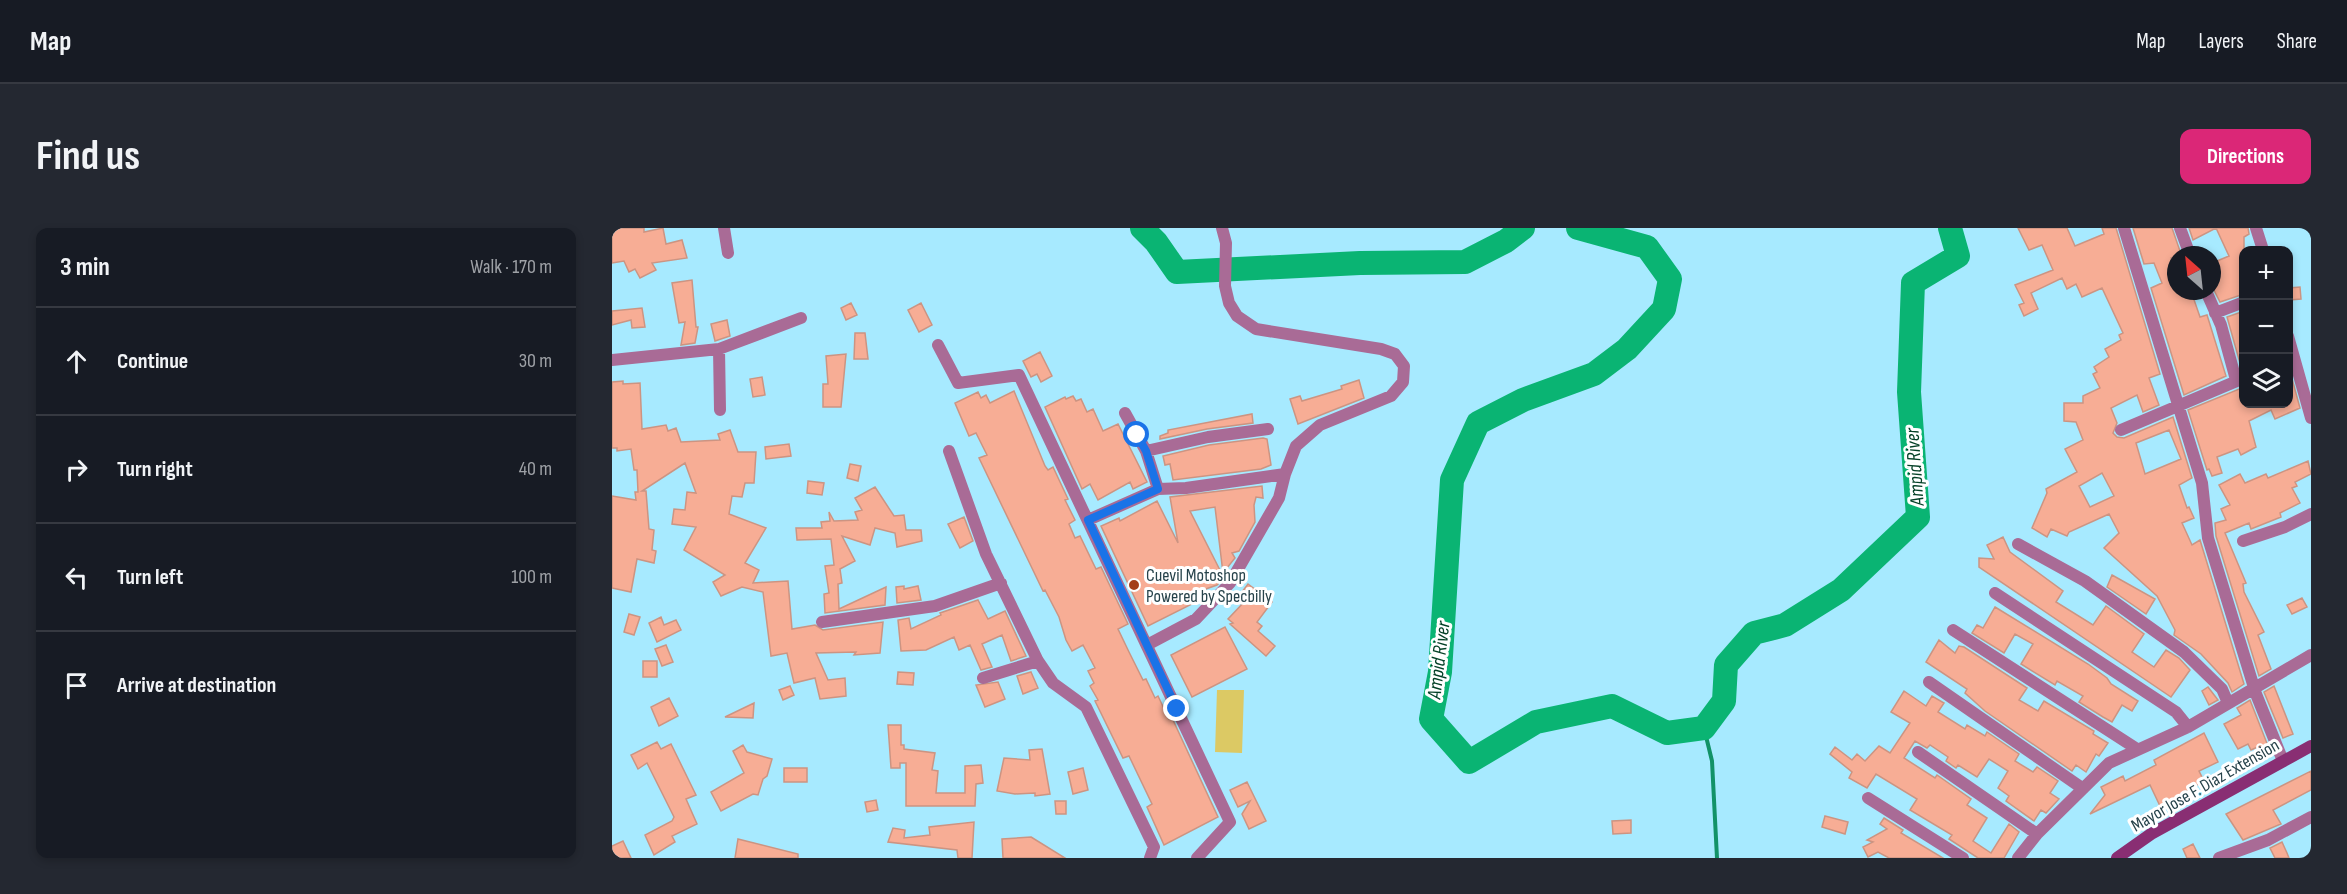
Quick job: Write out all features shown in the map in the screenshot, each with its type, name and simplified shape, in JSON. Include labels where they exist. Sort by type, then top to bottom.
[{"type":"street","points":[[724,228],[728,253]]},
{"type":"street","points":[[1147,645],[1196,619],[1230,583],[1279,498],[1296,446],[1320,425],[1391,396],[1403,382],[1404,366],[1395,354],[1381,349],[1256,329],[1237,316],[1229,303],[1225,286],[1226,243],[1222,228]]},
{"type":"street","points":[[2124,228],[2202,483],[2208,538],[2254,687],[2283,760]]},
{"type":"street","points":[[2180,228],[2187,246]]},
{"type":"street","points":[[2256,228],[2262,246]]},
{"type":"street","points":[[2210,300],[2239,376]]},
{"type":"street","points":[[2215,313],[2239,305]]},
{"type":"street","points":[[612,360],[719,349],[801,318]]},
{"type":"street","points":[[938,345],[958,383],[1020,375],[1230,822],[1197,858]]},
{"type":"street","points":[[719,349],[720,410]]},
{"type":"street","points":[[2293,366],[2311,418]]},
{"type":"street","points":[[2121,429],[2239,379]]},
{"type":"street","points":[[1125,413],[1146,451],[1158,489]]},
{"type":"street","points":[[1146,451],[1208,437],[1268,429]]},
{"type":"street","points":[[949,451],[986,554],[1038,661],[1053,683],[1086,707],[1154,847],[1150,858]]},
{"type":"street","points":[[1088,520],[1158,489],[1186,488],[1285,474]]},
{"type":"street","points":[[2243,541],[2285,527],[2311,514]]},
{"type":"street","points":[[2018,544],[2085,581],[2184,652],[2222,689],[2228,703]]},
{"type":"street","points":[[822,622],[934,606],[1000,583]]},
{"type":"street","points":[[1995,592],[2175,712],[2188,727]]},
{"type":"street","points":[[1953,630],[2136,749]]},
{"type":"street","points":[[2018,858],[2037,834],[2064,810],[2082,788],[2109,763],[2188,727],[2311,655]]},
{"type":"street","points":[[983,678],[1038,661]]},
{"type":"street","points":[[1929,682],[2082,788]]},
{"type":"street","name":"Mayor Jose F. Diaz Extension","points":[[2117,858],[2151,834],[2311,746]]},
{"type":"street","points":[[1918,752],[2037,834]]},
{"type":"street","points":[[1868,798],[1963,858]]},
{"type":"street","points":[[2218,858],[2268,840],[2311,817]]},
{"type":"shaded area","points":[[1217,690],[1244,690],[1242,753],[1215,752]]},
{"type":"building","points":[[612,228],[644,228],[644,232],[663,228],[666,244],[682,240],[687,258],[652,263],[656,270],[640,278],[635,269],[629,272],[624,261],[612,263]]},
{"type":"building","points":[[2018,228],[2067,228],[2075,246],[2104,234],[2102,228],[2116,228],[2160,374],[2149,378],[2159,405],[2143,412],[2137,395],[2111,408],[2117,423],[2113,433],[2117,437],[2124,438],[2173,417],[2192,478],[2179,485],[2187,508],[2189,507],[2194,518],[2182,523],[2192,545],[2200,540],[2244,684],[2232,692],[2228,683],[2201,654],[2174,635],[2175,630],[2157,596],[2104,548],[2119,533],[2109,514],[2069,532],[2067,536],[2051,529],[2047,537],[2032,528],[2047,493],[2046,489],[2077,472],[2065,449],[2083,440],[2076,422],[2064,421],[2064,403],[2083,403],[2083,396],[2100,388],[2093,374],[2097,372],[2094,367],[2109,357],[2105,349],[2121,340],[2119,335],[2123,333],[2102,288],[2082,297],[2076,284],[2067,289],[2062,278],[2031,293],[2038,309],[2024,316],[2019,305],[2024,303],[2015,285],[2053,270],[2042,245],[2029,250]],"holes":[[[2169,430],[2181,459],[2145,474],[2136,443]],[[2102,473],[2114,496],[2090,507],[2079,486]]]},
{"type":"building","points":[[2133,228],[2172,228],[2178,246],[2167,246],[2167,300],[2194,300],[2200,317],[2207,315],[2226,376],[2184,395],[2151,288],[2162,283],[2154,263],[2144,264]]},
{"type":"building","points":[[2189,228],[2216,228],[2193,240]]},
{"type":"building","points":[[2216,228],[2248,228],[2249,234],[2244,237],[2244,246],[2239,246],[2239,296],[2220,302],[2221,259],[2229,256]]},
{"type":"building","points":[[692,280],[696,327],[698,327],[695,343],[681,345],[685,322],[679,323],[672,283]]},
{"type":"building","points":[[2300,287],[2301,299],[2293,300],[2293,288]]},
{"type":"building","points":[[851,303],[857,315],[846,320],[841,308]]},
{"type":"building","points":[[921,303],[932,325],[919,332],[908,310]]},
{"type":"building","points":[[642,308],[645,327],[632,328],[631,320],[612,325],[612,311]]},
{"type":"building","points":[[2239,313],[2239,359],[2227,317]]},
{"type":"building","points":[[727,320],[730,336],[715,341],[711,324]]},
{"type":"building","points":[[855,333],[865,333],[868,359],[854,359]]},
{"type":"building","points":[[1040,352],[1052,376],[1041,382],[1037,374],[1031,377],[1023,361]]},
{"type":"building","points":[[846,354],[841,407],[823,407],[823,384],[828,384],[826,356]]},
{"type":"building","points":[[762,377],[765,395],[753,397],[750,379]]},
{"type":"building","points":[[1359,380],[1364,398],[1298,424],[1290,399],[1300,396],[1302,401],[1342,389],[1341,386]]},
{"type":"building","points":[[623,381],[623,384],[640,383],[642,429],[666,425],[668,431],[676,428],[681,442],[720,440],[718,434],[730,430],[738,452],[756,452],[754,483],[745,483],[742,497],[732,496],[729,514],[766,528],[745,563],[759,570],[753,583],[788,581],[792,629],[815,625],[823,630],[883,622],[880,653],[854,655],[856,652],[816,653],[828,680],[845,678],[846,696],[820,699],[815,678],[794,683],[787,653],[771,656],[763,592],[742,587],[721,596],[713,582],[725,575],[684,550],[696,527],[672,524],[674,509],[685,510],[687,492],[696,493],[685,463],[642,491],[646,491],[649,529],[654,530],[652,550],[656,551],[654,563],[637,559],[631,592],[612,588],[612,496],[636,500],[635,492],[638,492],[637,470],[634,470],[631,449],[617,451],[617,448],[612,448],[612,382]]},
{"type":"building","points":[[2293,383],[2300,408],[2275,419],[2271,410],[2249,421],[2256,447],[2241,455],[2238,449],[2217,457],[2222,473],[2212,476],[2209,469],[2207,470],[2188,410],[2239,389],[2239,408],[2293,408]]},
{"type":"building","points":[[1014,391],[1045,466],[1048,470],[1053,467],[1068,499],[1065,500],[1075,520],[1069,524],[1075,538],[1080,536],[1096,569],[1101,567],[1128,624],[1118,629],[1129,652],[1143,680],[1146,679],[1155,698],[1158,696],[1169,719],[1172,718],[1218,817],[1164,845],[1147,807],[1152,804],[1129,756],[1123,758],[1095,701],[1098,700],[1090,686],[1094,683],[1088,671],[1095,668],[1083,645],[1072,651],[1066,640],[1059,617],[1045,590],[1043,591],[979,458],[987,455],[976,433],[969,436],[955,403],[978,392],[981,398],[986,395],[990,403]]},
{"type":"building","points":[[1073,396],[1076,401],[1081,399],[1087,412],[1093,409],[1103,431],[1118,424],[1147,482],[1133,489],[1130,482],[1098,500],[1090,484],[1082,489],[1045,407],[1065,397],[1066,399]]},
{"type":"building","points":[[1252,414],[1253,423],[1207,429],[1160,439],[1160,436],[1168,433],[1168,430]]},
{"type":"building","points":[[1267,439],[1271,465],[1261,469],[1173,480],[1170,464],[1165,465],[1163,456],[1209,445]]},
{"type":"building","points":[[789,444],[791,456],[766,459],[765,447]]},
{"type":"building","points":[[2308,461],[2311,474],[2295,482],[2297,486],[2292,488],[2300,503],[2280,513],[2281,517],[2251,529],[2249,523],[2225,533],[2246,583],[2243,584],[2244,592],[2264,632],[2258,635],[2271,669],[2259,676],[2216,536],[2215,523],[2226,520],[2221,509],[2230,505],[2219,485],[2240,474],[2245,483],[2266,474],[2268,478]]},
{"type":"building","points":[[850,464],[861,466],[858,481],[847,478]]},
{"type":"building","points":[[808,481],[824,483],[822,495],[807,493]]},
{"type":"building","points":[[1262,486],[1263,498],[1256,497],[1254,505],[1255,522],[1239,551],[1232,553],[1235,558],[1223,573],[1215,507],[1190,511],[1224,578],[1217,585],[1203,590],[1206,597],[1148,626],[1101,526],[1119,518],[1120,521],[1157,501],[1178,543],[1170,497]]},
{"type":"building","points":[[875,487],[894,516],[904,515],[906,530],[921,530],[922,541],[897,547],[895,533],[875,528],[870,545],[842,536],[855,561],[840,569],[842,583],[838,584],[839,609],[886,587],[885,605],[825,613],[824,594],[829,593],[825,566],[834,565],[831,539],[797,540],[796,528],[822,528],[821,522],[830,521],[829,512],[834,521],[858,520],[855,512],[862,510],[855,498]]},
{"type":"building","points":[[964,517],[973,541],[960,548],[948,524]]},
{"type":"building","points":[[2003,537],[2010,552],[2063,591],[2056,602],[2093,625],[2106,606],[2144,634],[2132,652],[2154,667],[2166,650],[2179,658],[2190,670],[2171,697],[1979,567],[1979,558],[1994,559],[1987,545]]},
{"type":"building","points":[[2112,575],[2155,599],[2146,614],[2107,587]]},
{"type":"building","points":[[1248,584],[1272,602],[1257,622],[1262,626],[1258,631],[1275,646],[1266,656],[1230,624],[1233,623],[1228,619],[1245,601],[1239,596]]},
{"type":"building","points":[[904,586],[904,589],[918,586],[921,600],[897,603],[896,587]]},
{"type":"building","points":[[2302,598],[2307,607],[2292,614],[2287,605]]},
{"type":"building","points":[[978,600],[988,619],[1005,611],[1026,656],[1011,661],[1002,635],[982,644],[992,667],[981,670],[970,645],[959,650],[954,637],[926,650],[901,651],[898,620],[909,618],[911,629],[941,615],[940,613]]},
{"type":"building","points":[[1995,607],[2088,664],[2107,678],[2111,684],[2138,701],[2132,711],[2122,705],[2112,722],[2079,702],[2083,696],[2057,681],[2055,685],[2021,664],[2033,644],[2015,634],[2004,653],[1972,633],[1977,625],[1983,628]]},
{"type":"building","points":[[629,614],[640,617],[634,635],[624,632]]},
{"type":"building","points":[[661,617],[664,625],[676,620],[681,630],[657,642],[649,623]]},
{"type":"building","points":[[1225,627],[1247,669],[1192,697],[1171,655]]},
{"type":"building","points":[[1939,640],[1955,653],[1959,646],[1964,647],[2027,688],[2019,700],[2038,711],[2044,701],[2094,731],[2093,734],[2108,743],[2099,756],[2096,754],[2086,772],[2076,765],[2072,771],[1985,711],[1965,693],[1967,689],[1926,662]]},
{"type":"building","points":[[666,645],[673,662],[662,666],[655,649]]},
{"type":"building","points":[[643,661],[657,661],[657,677],[643,677]]},
{"type":"building","points":[[898,672],[914,673],[913,685],[897,684]]},
{"type":"building","points":[[1031,672],[1038,688],[1023,694],[1017,676]]},
{"type":"building","points":[[998,682],[1005,699],[985,707],[976,685]]},
{"type":"building","points":[[790,686],[794,695],[783,700],[779,690]]},
{"type":"building","points":[[2274,686],[2293,734],[2283,738],[2264,692]]},
{"type":"building","points":[[2208,687],[2218,700],[2209,705],[2202,691]]},
{"type":"building","points":[[1904,691],[1926,706],[1932,696],[1944,703],[1938,712],[1965,729],[1967,725],[1985,736],[1987,732],[2019,754],[2015,761],[2033,772],[2037,767],[2058,781],[2050,793],[2059,799],[2046,813],[2041,810],[2034,821],[2006,801],[2009,796],[1998,788],[2008,771],[1989,759],[1977,777],[1958,765],[1956,768],[1946,761],[1948,757],[1930,745],[1927,748],[1915,741],[1904,758],[1935,778],[1937,775],[1971,799],[1967,805],[1987,818],[1973,841],[1991,853],[2009,824],[2019,832],[2004,858],[1978,858],[1949,839],[1952,835],[1910,810],[1917,799],[1876,774],[1867,788],[1849,778],[1852,772],[1830,754],[1835,747],[1852,760],[1857,754],[1865,761],[1879,746],[1890,753],[1910,723],[1891,712]]},
{"type":"building","points":[[669,698],[678,716],[659,726],[651,707]]},
{"type":"building","points":[[2250,700],[2268,746],[2261,749],[2260,746],[2251,750],[2248,744],[2238,749],[2224,724],[2241,715],[2237,708]]},
{"type":"building","points":[[754,703],[753,718],[725,717]]},
{"type":"building","points":[[888,725],[901,725],[901,745],[904,745],[904,749],[935,753],[932,770],[938,771],[936,793],[965,793],[965,766],[981,765],[983,783],[976,784],[975,806],[906,806],[906,763],[900,763],[900,768],[891,768]]},
{"type":"building","points":[[2204,733],[2218,762],[2199,771],[2204,781],[2160,806],[2150,785],[2090,814],[2105,795],[2101,787],[2123,776],[2125,781],[2156,765],[2154,760]]},
{"type":"building","points":[[657,742],[661,749],[671,744],[696,795],[686,799],[697,824],[672,836],[675,842],[654,855],[645,835],[672,821],[674,817],[647,763],[638,769],[631,755]]},
{"type":"building","points":[[743,745],[747,752],[772,759],[767,776],[763,779],[758,795],[753,794],[721,811],[711,792],[744,773],[733,751]]},
{"type":"building","points":[[1042,749],[1050,794],[1035,796],[1035,793],[1015,794],[997,791],[1004,758],[1030,760],[1029,750]]},
{"type":"building","points":[[784,768],[807,768],[807,782],[784,782]]},
{"type":"building","points":[[1083,768],[1088,790],[1073,794],[1068,772]]},
{"type":"building","points":[[2311,771],[2311,790],[2273,810],[2281,824],[2243,840],[2226,814]]},
{"type":"building","points":[[1247,782],[1266,821],[1249,829],[1242,814],[1250,801],[1238,807],[1230,790]]},
{"type":"building","points":[[876,800],[878,810],[867,812],[865,802]]},
{"type":"building","points":[[1055,801],[1066,801],[1066,814],[1056,814]]},
{"type":"building","points":[[1825,816],[1848,822],[1845,834],[1822,827]]},
{"type":"building","points":[[1884,818],[1903,830],[1901,833],[1943,858],[1889,858],[1878,852],[1868,857],[1863,847],[1873,842],[1867,840],[1887,829],[1880,824]]},
{"type":"building","points":[[1631,820],[1631,833],[1613,834],[1612,821]]},
{"type":"building","points":[[974,822],[972,858],[958,858],[957,850],[888,842],[893,828],[905,830],[904,838],[930,835],[929,827]]},
{"type":"building","points":[[1031,837],[1065,858],[1003,858],[1002,839]]},
{"type":"building","points":[[738,839],[798,854],[798,858],[735,858]]},
{"type":"building","points":[[623,841],[631,858],[612,858],[612,846]]},
{"type":"building","points":[[2282,842],[2289,858],[2275,858],[2270,848]]},
{"type":"building","points":[[2193,844],[2200,858],[2187,858],[2183,849]]},
{"type":"waterway","name":"Ampid River","points":[[1142,228],[1156,242],[1177,272],[1360,263],[1465,262],[1506,241],[1523,228]]},
{"type":"waterway","name":"Ampid River","points":[[1578,228],[1647,247],[1670,279],[1664,309],[1627,349],[1594,374],[1523,400],[1478,423],[1452,480],[1440,672],[1431,719],[1469,762],[1536,722],[1612,706],[1667,733],[1704,728],[1724,701],[1726,665],[1754,633],[1785,625],[1841,590],[1918,517],[1909,392],[1913,283],[1958,256],[1950,228]]},
{"type":"waterway","points":[[1704,728],[1712,761],[1717,858]]},
{"type":"place","name":"Cuevil Motoshop Powered by Specbilly","points":[[1134,585]]},
{"type":"route","points":[[1137,435],[1146,451],[1158,489],[1088,520],[1177,709]]}]
